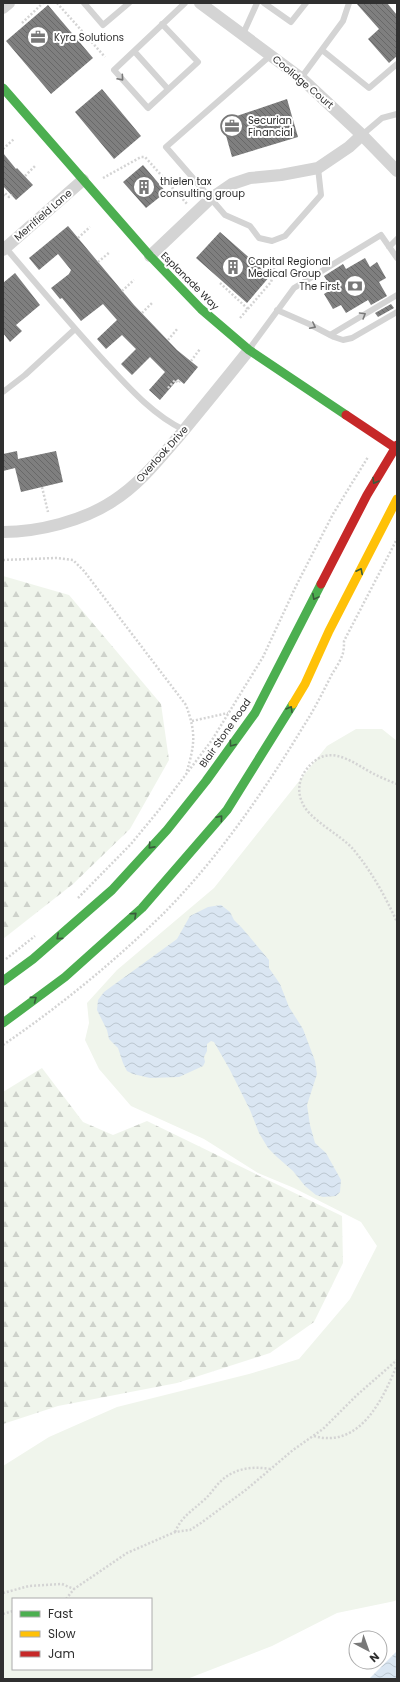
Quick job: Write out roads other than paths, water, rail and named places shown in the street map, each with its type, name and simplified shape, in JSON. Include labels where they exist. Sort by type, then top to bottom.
[{"type":"street","points":[[3,8],[9,3]]},
{"type":"street","name":"Coolidge Court","points":[[200,3],[301,78],[362,135],[397,171]]},
{"type":"street","name":"Esplanade Way","points":[[3,88],[150,256],[201,309],[249,350],[396,447]]},
{"type":"street","points":[[150,256],[210,199],[232,184],[250,178],[281,175],[318,168],[362,135]]},
{"type":"street","name":"Merrifield Lane","points":[[4,247],[83,180]]},
{"type":"street","name":"Overlook Drive","points":[[3,532],[35,530],[84,516],[112,502],[151,470],[249,350]]},
{"type":"street","name":"Blair Stone Road","points":[[3,981],[33,959],[112,890],[167,830],[206,781],[255,713],[367,495],[396,447]]},
{"type":"street","points":[[3,1022],[65,977],[142,908],[226,810],[277,732],[305,684],[329,630],[397,499]]},
{"type":"lane","points":[[84,3],[102,25],[130,3]]},
{"type":"lane","points":[[162,24],[198,62],[148,108],[114,70],[162,24],[185,3]]},
{"type":"lane","points":[[243,34],[257,3]]},
{"type":"lane","points":[[264,3],[291,22],[306,3]]},
{"type":"lane","points":[[301,78],[343,21],[349,3]]},
{"type":"lane","points":[[322,50],[369,88],[397,64]]},
{"type":"lane","points":[[134,51],[168,89]]},
{"type":"lane","points":[[271,55],[166,147],[224,215],[250,226],[260,238],[272,241],[285,236],[321,195],[318,168]]},
{"type":"lane","points":[[362,135],[382,118],[397,114]]},
{"type":"lane","points":[[249,350],[294,288],[381,235],[397,258]]},
{"type":"lane","points":[[389,247],[397,239]]},
{"type":"lane","points":[[4,247],[126,385],[169,423],[184,430]]},
{"type":"lane","points":[[330,335],[397,295]]},
{"type":"lane","points":[[277,310],[343,340],[352,338],[397,312]]},
{"type":"lane","points":[[3,392],[25,375],[75,329]]},
{"type":"water","points":[[221,905],[230,912],[234,920],[269,960],[269,968],[280,984],[289,1007],[303,1029],[315,1061],[317,1074],[307,1105],[310,1125],[315,1143],[326,1153],[341,1180],[340,1192],[336,1196],[323,1197],[316,1195],[305,1186],[293,1171],[268,1148],[259,1133],[250,1110],[230,1070],[214,1042],[211,1041],[207,1044],[207,1051],[204,1057],[205,1062],[203,1066],[179,1077],[150,1078],[133,1074],[127,1071],[118,1048],[109,1039],[107,1030],[97,1010],[98,1000],[104,992],[177,939],[190,916],[208,907]]},
{"type":"water","points":[[397,1651],[397,1679],[369,1679],[378,1670],[388,1670],[388,1660]]},
{"type":"place","name":"Kyra Solutions","points":[[38,37]]},
{"type":"place","name":"Securian Financial","points":[[232,126]]},
{"type":"place","name":"thielen tax consulting group","points":[[144,187]]},
{"type":"place","name":"Capital Regional Medical Group","points":[[233,267]]},
{"type":"place","name":"The First","points":[[355,286]]}]
